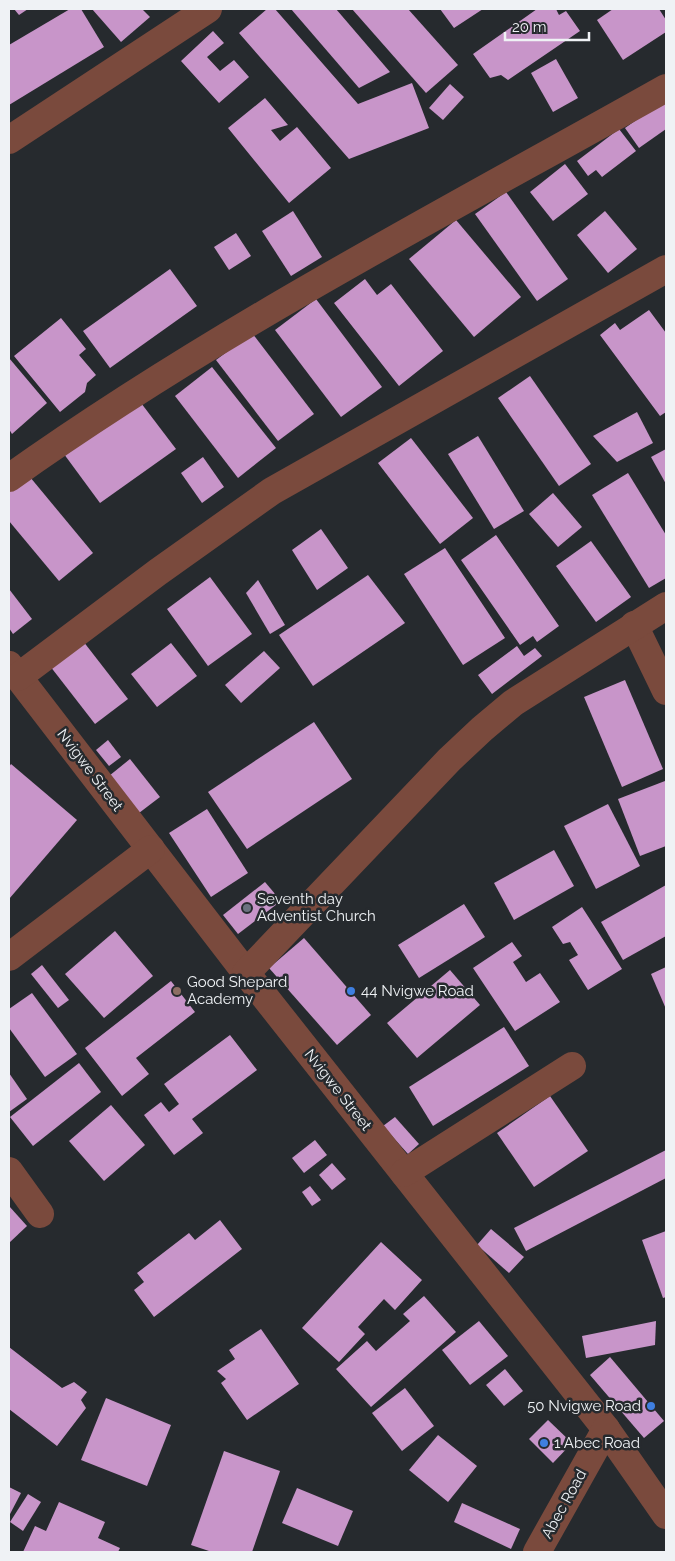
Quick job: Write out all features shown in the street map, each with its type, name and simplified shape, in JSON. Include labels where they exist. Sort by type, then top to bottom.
[{"type":"street","points":[[9,140],[208,9]]},
{"type":"street","points":[[9,478],[69,435],[268,311],[666,88]]},
{"type":"street","points":[[14,671],[272,491],[666,269]]},
{"type":"street","points":[[246,973],[449,760],[482,729],[513,703],[666,606]]},
{"type":"street","points":[[634,625],[666,691]]},
{"type":"street","name":"Nvigwe Street","points":[[14,671],[246,973],[606,1429],[666,1515]]},
{"type":"street","points":[[9,956],[151,849]]},
{"type":"street","points":[[404,1173],[572,1066]]},
{"type":"street","points":[[9,1171],[40,1214]]},
{"type":"street","name":"Abec Road","points":[[537,1552],[606,1429]]},
{"type":"building","points":[[14,9],[28,9],[19,15]]},
{"type":"building","points":[[70,9],[81,9],[104,47],[9,105],[9,45]]},
{"type":"building","points":[[92,9],[142,9],[150,17],[121,42]]},
{"type":"building","points":[[267,9],[275,9],[358,104],[412,83],[429,128],[349,159],[239,33]]},
{"type":"building","points":[[291,9],[336,9],[390,72],[359,88]]},
{"type":"building","points":[[352,9],[408,9],[458,65],[426,93]]},
{"type":"building","points":[[440,9],[483,9],[454,28]]},
{"type":"building","points":[[537,9],[556,9],[559,15],[566,11],[580,31],[508,80],[501,75],[490,78],[473,54]]},
{"type":"building","points":[[613,9],[659,9],[666,20],[666,32],[623,60],[597,20]]},
{"type":"building","points":[[213,31],[224,43],[207,57],[220,71],[234,60],[249,77],[219,103],[181,61]]},
{"type":"building","points":[[556,59],[578,98],[553,112],[531,73]]},
{"type":"building","points":[[450,84],[464,97],[443,120],[429,108]]},
{"type":"building","points":[[265,98],[288,125],[271,130],[280,141],[297,127],[331,168],[289,203],[228,128]]},
{"type":"building","points":[[666,99],[666,129],[639,148],[625,128]]},
{"type":"building","points":[[619,129],[636,151],[602,177],[596,170],[588,176],[577,161]]},
{"type":"building","points":[[565,164],[588,194],[553,221],[530,192]]},
{"type":"building","points":[[506,192],[568,279],[537,301],[475,214]]},
{"type":"building","points":[[293,211],[322,257],[291,276],[262,231]]},
{"type":"building","points":[[605,211],[637,249],[608,273],[577,235]]},
{"type":"building","points":[[456,220],[521,297],[474,337],[409,259]]},
{"type":"building","points":[[236,233],[251,256],[229,270],[214,247]]},
{"type":"building","points":[[170,269],[197,306],[110,368],[83,331]]},
{"type":"building","points":[[365,279],[377,295],[391,284],[443,351],[399,386],[334,303]]},
{"type":"building","points":[[316,299],[382,387],[341,417],[275,330]]},
{"type":"building","points":[[649,310],[666,333],[666,412],[660,416],[600,335],[615,323],[620,330]]},
{"type":"building","points":[[61,318],[86,349],[79,355],[96,375],[87,383],[85,392],[60,412],[14,356]]},
{"type":"building","points":[[252,333],[314,414],[278,441],[216,360]]},
{"type":"building","points":[[9,358],[47,403],[12,434],[9,429]]},
{"type":"building","points":[[212,367],[276,448],[238,478],[175,396]]},
{"type":"building","points":[[530,376],[591,464],[559,486],[498,398]]},
{"type":"building","points":[[138,399],[176,449],[100,503],[61,450]]},
{"type":"building","points":[[637,412],[653,443],[617,462],[593,436]]},
{"type":"building","points":[[478,436],[524,511],[494,529],[448,454]]},
{"type":"building","points":[[411,438],[473,518],[440,544],[378,463]]},
{"type":"building","points":[[666,449],[666,484],[651,457]]},
{"type":"building","points":[[203,457],[224,487],[202,503],[181,473]]},
{"type":"building","points":[[25,471],[93,553],[59,581],[9,521],[9,485]]},
{"type":"building","points":[[628,473],[666,535],[666,578],[649,588],[592,495]]},
{"type":"building","points":[[553,493],[582,527],[558,547],[529,514]]},
{"type":"building","points":[[321,529],[348,568],[317,590],[292,550]]},
{"type":"building","points":[[496,535],[559,626],[537,642],[533,636],[520,645],[461,560]]},
{"type":"building","points":[[591,541],[631,597],[596,622],[556,566]]},
{"type":"building","points":[[445,548],[505,638],[463,665],[404,574]]},
{"type":"building","points":[[368,575],[405,623],[313,686],[279,635]]},
{"type":"building","points":[[210,577],[252,634],[208,666],[167,609]]},
{"type":"building","points":[[258,580],[285,625],[270,634],[246,593]]},
{"type":"building","points":[[9,589],[32,619],[13,634],[9,628]]},
{"type":"building","points":[[83,641],[128,699],[95,724],[50,666]]},
{"type":"building","points":[[171,643],[197,676],[157,707],[131,674]]},
{"type":"building","points":[[517,646],[524,656],[535,648],[542,656],[492,694],[478,675]]},
{"type":"building","points":[[264,651],[280,668],[241,703],[225,685]]},
{"type":"building","points":[[625,680],[663,769],[622,787],[584,697]]},
{"type":"building","points":[[314,722],[352,779],[247,849],[208,792]]},
{"type":"building","points":[[108,740],[121,757],[109,766],[96,750]]},
{"type":"building","points":[[130,759],[160,797],[139,813],[109,776]]},
{"type":"building","points":[[11,764],[77,820],[9,899],[9,767]]},
{"type":"building","points":[[665,781],[666,846],[640,856],[618,799]]},
{"type":"building","points":[[608,804],[640,866],[596,889],[564,826]]},
{"type":"building","points":[[207,809],[248,873],[211,897],[169,833]]},
{"type":"building","points":[[554,850],[574,886],[514,920],[494,883]]},
{"type":"building","points":[[265,882],[281,901],[238,934],[223,915]]},
{"type":"building","points":[[666,885],[666,936],[623,960],[601,922]]},
{"type":"building","points":[[464,904],[485,937],[419,978],[398,945]]},
{"type":"building","points":[[582,907],[622,969],[588,990],[569,960],[578,955],[570,942],[563,944],[552,927]]},
{"type":"building","points":[[115,931],[153,976],[104,1018],[65,974]]},
{"type":"building","points":[[304,938],[371,1015],[337,1045],[269,968]]},
{"type":"building","points":[[512,942],[522,956],[513,962],[526,982],[540,973],[560,1002],[515,1031],[473,968]]},
{"type":"building","points":[[42,965],[69,1000],[58,1008],[31,974]]},
{"type":"building","points":[[666,967],[666,1009],[651,974]]},
{"type":"building","points":[[450,970],[480,1005],[417,1058],[387,1023]]},
{"type":"building","points":[[171,981],[195,1012],[136,1058],[149,1074],[122,1096],[85,1048]]},
{"type":"building","points":[[32,993],[77,1054],[45,1077],[9,1028],[9,1009]]},
{"type":"building","points":[[504,1027],[529,1066],[433,1126],[409,1087]]},
{"type":"building","points":[[230,1035],[257,1070],[192,1119],[203,1133],[174,1155],[144,1115],[161,1102],[169,1112],[179,1104],[164,1084]]},
{"type":"building","points":[[79,1063],[101,1092],[33,1146],[10,1117]]},
{"type":"building","points":[[9,1073],[27,1099],[9,1112]]},
{"type":"building","points":[[550,1096],[588,1151],[534,1187],[497,1133]]},
{"type":"building","points":[[111,1105],[145,1145],[104,1181],[69,1141]]},
{"type":"building","points":[[395,1117],[419,1144],[408,1154],[383,1126]]},
{"type":"building","points":[[315,1140],[327,1155],[304,1173],[292,1158]]},
{"type":"building","points":[[666,1150],[666,1178],[526,1251],[514,1228]]},
{"type":"building","points":[[332,1163],[346,1179],[332,1190],[319,1175]]},
{"type":"building","points":[[310,1186],[321,1200],[312,1206],[302,1192]]},
{"type":"building","points":[[9,1206],[27,1226],[9,1243]]},
{"type":"building","points":[[220,1220],[242,1249],[154,1317],[134,1290],[144,1282],[137,1273],[189,1233],[195,1240]]},
{"type":"building","points":[[491,1229],[524,1257],[509,1273],[477,1245]]},
{"type":"building","points":[[666,1231],[666,1297],[663,1298],[642,1240]]},
{"type":"building","points":[[381,1242],[422,1280],[395,1310],[384,1299],[358,1327],[365,1334],[339,1362],[302,1328]]},
{"type":"building","points":[[424,1296],[456,1332],[371,1407],[336,1369],[367,1341],[376,1351],[410,1321],[403,1314]]},
{"type":"building","points":[[479,1321],[508,1356],[470,1385],[442,1350]]},
{"type":"building","points":[[656,1321],[655,1345],[586,1358],[582,1336]]},
{"type":"building","points":[[261,1329],[299,1384],[247,1420],[221,1383],[226,1379],[217,1371],[235,1359],[229,1350]]},
{"type":"building","points":[[9,1347],[62,1388],[74,1382],[87,1392],[81,1400],[86,1408],[57,1446],[9,1409]]},
{"type":"building","points":[[610,1357],[664,1421],[644,1438],[590,1375]]},
{"type":"building","points":[[505,1369],[523,1391],[504,1406],[486,1385]]},
{"type":"building","points":[[405,1388],[434,1426],[402,1451],[372,1413]]},
{"type":"building","points":[[106,1398],[171,1425],[147,1486],[81,1460]]},
{"type":"building","points":[[548,1420],[572,1443],[553,1463],[529,1439]]},
{"type":"building","points":[[438,1435],[477,1466],[448,1502],[409,1470]]},
{"type":"building","points":[[224,1451],[280,1471],[252,1552],[212,1552],[191,1545]]},
{"type":"building","points":[[9,1487],[21,1493],[9,1516]]},
{"type":"building","points":[[297,1488],[353,1511],[338,1546],[282,1523]]},
{"type":"building","points":[[28,1494],[41,1502],[23,1531],[10,1522]]},
{"type":"building","points":[[59,1502],[105,1522],[98,1538],[120,1548],[118,1552],[23,1552],[35,1526],[46,1531]]},
{"type":"building","points":[[462,1503],[520,1529],[511,1549],[454,1522]]},
{"type":"place","name":"Seventh day Adventist Church","points":[[247,908]]},
{"type":"place","name":"Good Shepard Academy","points":[[177,991]]},
{"type":"place","name":"44 Nvigwe Road","points":[[351,991]]},
{"type":"place","name":"50 Nvigwe Road","points":[[651,1406]]},
{"type":"place","name":"1 Abec Road","points":[[544,1443]]}]
